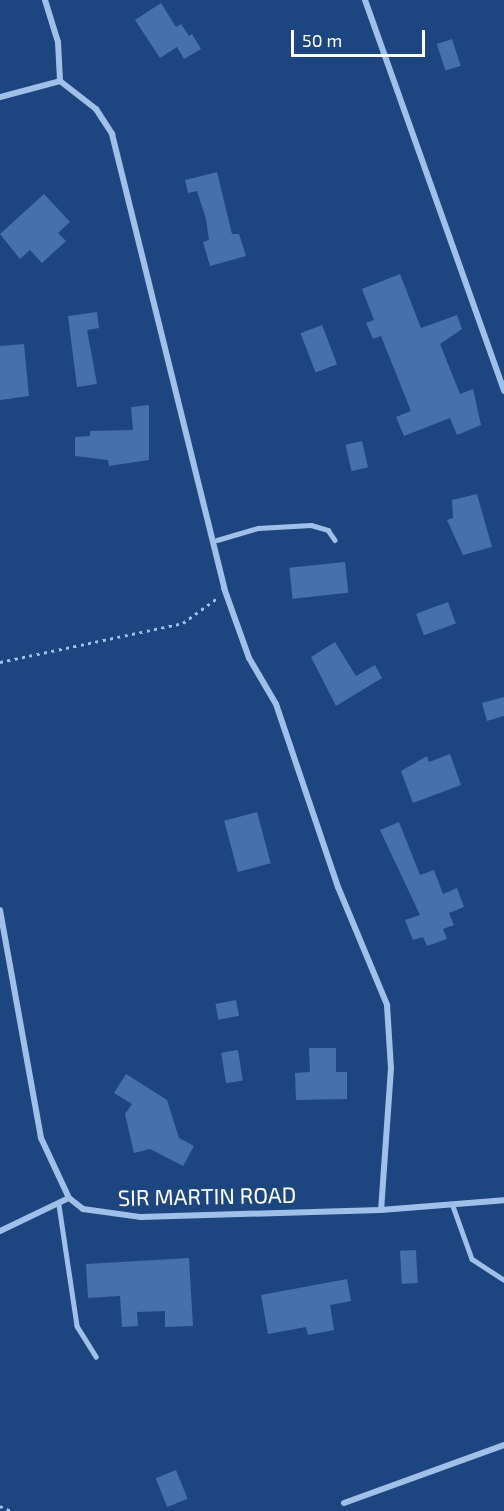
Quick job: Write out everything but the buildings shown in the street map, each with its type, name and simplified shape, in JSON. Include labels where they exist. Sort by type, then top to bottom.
[{"type":"street","points":[[45,0],[58,42],[60,81],[96,110],[112,134],[216,540],[224,588],[249,658],[276,704],[338,887],[387,1005],[391,1068],[381,1210]]},
{"type":"street","points":[[365,0],[504,391]]},
{"type":"street","points":[[0,97],[60,81]]},
{"type":"street","points":[[0,910],[35,1113],[48,1158],[69,1198],[59,1205],[0,1231]]},
{"type":"street","name":"SIR MARTIN ROAD","points":[[69,1198],[83,1209],[114,1217],[381,1210],[453,1206],[504,1200]]},
{"type":"street","points":[[344,1503],[504,1445]]},
{"type":"lane","points":[[216,540],[258,528],[311,525],[328,530],[335,540]]},
{"type":"lane","points":[[59,1205],[77,1326],[96,1356]]},
{"type":"lane","points":[[453,1206],[472,1259],[504,1280]]},
{"type":"path","points":[[0,662],[183,623],[212,605],[224,588]]},
{"type":"path","points":[[0,1506],[11,1511]]}]
